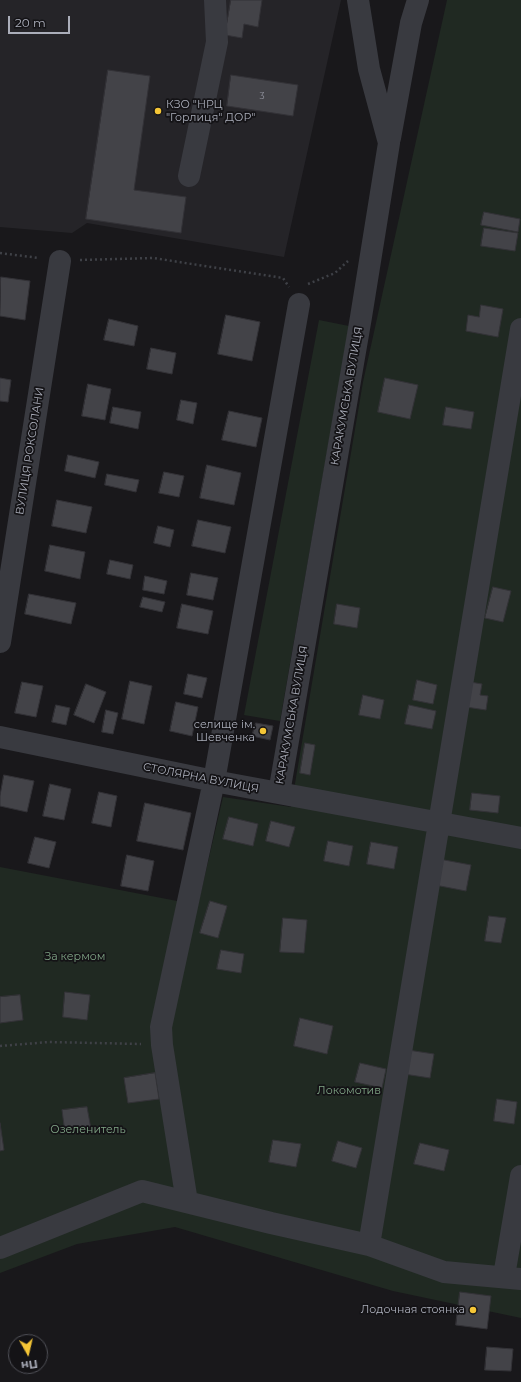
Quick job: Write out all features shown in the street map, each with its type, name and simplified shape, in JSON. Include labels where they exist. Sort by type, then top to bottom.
[{"type":"street","points":[[189,176],[217,42],[215,0]]},
{"type":"street","name":"КАРАКУМСЬКА ВУЛИЦЯ","points":[[279,793],[361,317],[389,143],[369,69],[358,0]]},
{"type":"street","points":[[389,143],[411,23],[418,0]]},
{"type":"street","name":"ВУЛИЦЯ РОКСОЛАНИ","points":[[0,642],[60,260]]},
{"type":"street","points":[[187,1202],[162,1045],[161,1027],[214,781],[295,298]]},
{"type":"street","points":[[369,1245],[521,329]]},
{"type":"street","name":"СТОЛЯРНА ВУЛИЦЯ","points":[[0,737],[214,781],[521,838]]},
{"type":"street","points":[[0,1248],[142,1191],[369,1245],[444,1272],[513,1278],[521,1176]]},
{"type":"path","points":[[0,254],[60,260],[153,258],[283,278],[295,298],[335,273],[353,257]]},
{"type":"path","points":[[0,1046],[50,1042],[162,1045]]},
{"type":"shaded area","name":"КЗО \"НРЦ \"Горлиця\" ДОР\"","points":[[0,0],[341,0],[284,257],[87,223],[72,233],[0,227]]},
{"type":"green space","name":"Локомотив","points":[[447,0],[521,0],[521,1318],[393,1291],[175,1227],[77,1244],[0,1273],[0,867],[198,905],[223,797],[291,807],[363,382]]},
{"type":"green space","points":[[319,320],[349,326],[280,721],[244,715]]},
{"type":"building","points":[[231,0],[262,0],[258,27],[244,24],[242,38],[225,35]]},
{"type":"building","points":[[108,70],[150,76],[134,190],[186,197],[181,233],[86,219]]},
{"type":"building","points":[[231,75],[298,85],[293,116],[227,106]]},
{"type":"building","points":[[484,212],[520,219],[518,232],[481,225]]},
{"type":"building","points":[[484,228],[518,233],[515,251],[481,246]]},
{"type":"building","points":[[1,277],[30,281],[25,320],[0,316]]},
{"type":"building","points":[[481,305],[503,309],[498,337],[466,331],[468,315],[479,317]]},
{"type":"building","points":[[226,315],[260,322],[252,361],[218,354]]},
{"type":"building","points":[[109,319],[138,326],[134,346],[104,340]]},
{"type":"building","points":[[151,348],[176,353],[172,374],[147,369]]},
{"type":"building","points":[[0,378],[11,380],[8,402],[0,401]]},
{"type":"building","points":[[385,378],[418,385],[410,419],[378,412]]},
{"type":"building","points":[[88,384],[111,389],[105,420],[82,416]]},
{"type":"building","points":[[181,400],[197,403],[193,424],[177,420]]},
{"type":"building","points":[[113,407],[141,412],[138,429],[110,423]]},
{"type":"building","points":[[446,407],[474,412],[471,429],[443,425]]},
{"type":"building","points":[[229,411],[262,418],[256,447],[222,440]]},
{"type":"building","points":[[68,455],[99,462],[95,478],[65,471]]},
{"type":"building","points":[[207,465],[241,473],[234,505],[200,498]]},
{"type":"building","points":[[164,472],[184,476],[179,497],[159,493]]},
{"type":"building","points":[[107,474],[139,480],[136,492],[105,485]]},
{"type":"building","points":[[57,500],[92,507],[86,533],[52,526]]},
{"type":"building","points":[[198,520],[231,527],[225,553],[192,546]]},
{"type":"building","points":[[158,526],[174,530],[170,547],[154,543]]},
{"type":"building","points":[[50,545],[85,552],[80,579],[45,571]]},
{"type":"building","points":[[110,560],[133,565],[130,579],[107,574]]},
{"type":"building","points":[[191,573],[218,578],[213,600],[187,595]]},
{"type":"building","points":[[145,576],[167,581],[164,594],[143,590]]},
{"type":"building","points":[[493,587],[511,591],[503,622],[485,618]]},
{"type":"building","points":[[29,594],[76,603],[71,624],[25,614]]},
{"type":"building","points":[[143,597],[165,602],[162,612],[140,607]]},
{"type":"building","points":[[182,604],[213,611],[208,634],[177,628]]},
{"type":"building","points":[[337,604],[360,608],[357,628],[334,624]]},
{"type":"building","points":[[188,674],[207,678],[202,698],[184,694]]},
{"type":"building","points":[[417,680],[437,685],[433,704],[413,700]]},
{"type":"building","points":[[130,681],[152,686],[144,724],[122,719]]},
{"type":"building","points":[[22,682],[43,686],[36,717],[15,713]]},
{"type":"building","points":[[470,682],[482,684],[480,695],[488,696],[486,710],[466,707]]},
{"type":"building","points":[[86,684],[106,692],[94,723],[74,715]]},
{"type":"building","points":[[363,695],[384,700],[380,719],[359,715]]},
{"type":"building","points":[[176,702],[198,707],[192,736],[170,731]]},
{"type":"building","points":[[56,705],[70,708],[66,725],[52,722]]},
{"type":"building","points":[[409,705],[436,711],[432,729],[405,724]]},
{"type":"building","points":[[106,710],[118,713],[113,734],[102,732]]},
{"type":"building","name":"селище ім. Шевченка","points":[[256,723],[273,726],[270,740],[252,736]]},
{"type":"building","points":[[305,743],[315,745],[310,775],[300,773]]},
{"type":"building","points":[[4,775],[34,781],[27,812],[0,806],[0,796]]},
{"type":"building","points":[[50,784],[71,789],[64,820],[43,816]]},
{"type":"building","points":[[99,792],[117,796],[111,827],[92,823]]},
{"type":"building","points":[[472,793],[500,796],[498,813],[470,810]]},
{"type":"building","points":[[145,803],[191,813],[183,850],[137,841]]},
{"type":"building","points":[[229,817],[258,824],[253,846],[223,839]]},
{"type":"building","points":[[271,821],[295,827],[289,847],[266,841]]},
{"type":"building","points":[[35,837],[56,842],[49,868],[28,863]]},
{"type":"building","points":[[328,841],[353,846],[349,866],[324,861]]},
{"type":"building","points":[[371,842],[398,847],[394,869],[367,864]]},
{"type":"building","points":[[127,855],[154,861],[148,891],[121,886]]},
{"type":"building","points":[[439,859],[471,865],[466,891],[435,885]]},
{"type":"building","points":[[210,901],[227,906],[218,938],[200,933]]},
{"type":"building","points":[[489,916],[506,918],[501,943],[485,941]]},
{"type":"building","points":[[283,918],[307,920],[304,953],[280,952]]},
{"type":"building","points":[[221,950],[244,954],[241,973],[217,969]]},
{"type":"building","points":[[65,992],[90,995],[87,1020],[63,1017]]},
{"type":"building","points":[[20,995],[23,1020],[0,1023],[0,997]]},
{"type":"building","points":[[300,1018],[333,1026],[327,1054],[294,1046]]},
{"type":"building","points":[[408,1050],[434,1054],[430,1078],[404,1074]]},
{"type":"building","points":[[360,1063],[386,1069],[382,1088],[355,1082]]},
{"type":"building","points":[[155,1073],[159,1099],[128,1103],[124,1078]]},
{"type":"building","points":[[497,1099],[517,1102],[514,1124],[494,1121]]},
{"type":"building","points":[[87,1107],[91,1129],[65,1133],[62,1110]]},
{"type":"building","points":[[0,1123],[4,1150],[0,1151]]},
{"type":"building","points":[[273,1140],[301,1144],[296,1167],[269,1162]]},
{"type":"building","points":[[338,1141],[362,1148],[356,1168],[332,1161]]},
{"type":"building","points":[[420,1143],[449,1150],[444,1171],[414,1164]]},
{"type":"building","name":"Лодочная стоянка","points":[[460,1292],[491,1296],[487,1329],[456,1325]]},
{"type":"building","points":[[487,1347],[513,1349],[511,1371],[485,1370]]},
{"type":"place","name":"КЗО \"НРЦ \"Горлиця\" ДОР\"","points":[[158,111]]},
{"type":"place","name":"селище ім. Шевченка","points":[[263,731]]},
{"type":"place","name":"Лодочная стоянка","points":[[473,1310]]},
{"type":"park label","name":"За кермом","points":[[75,957]]},
{"type":"park label","name":"Озеленитель","points":[[88,1130]]}]
